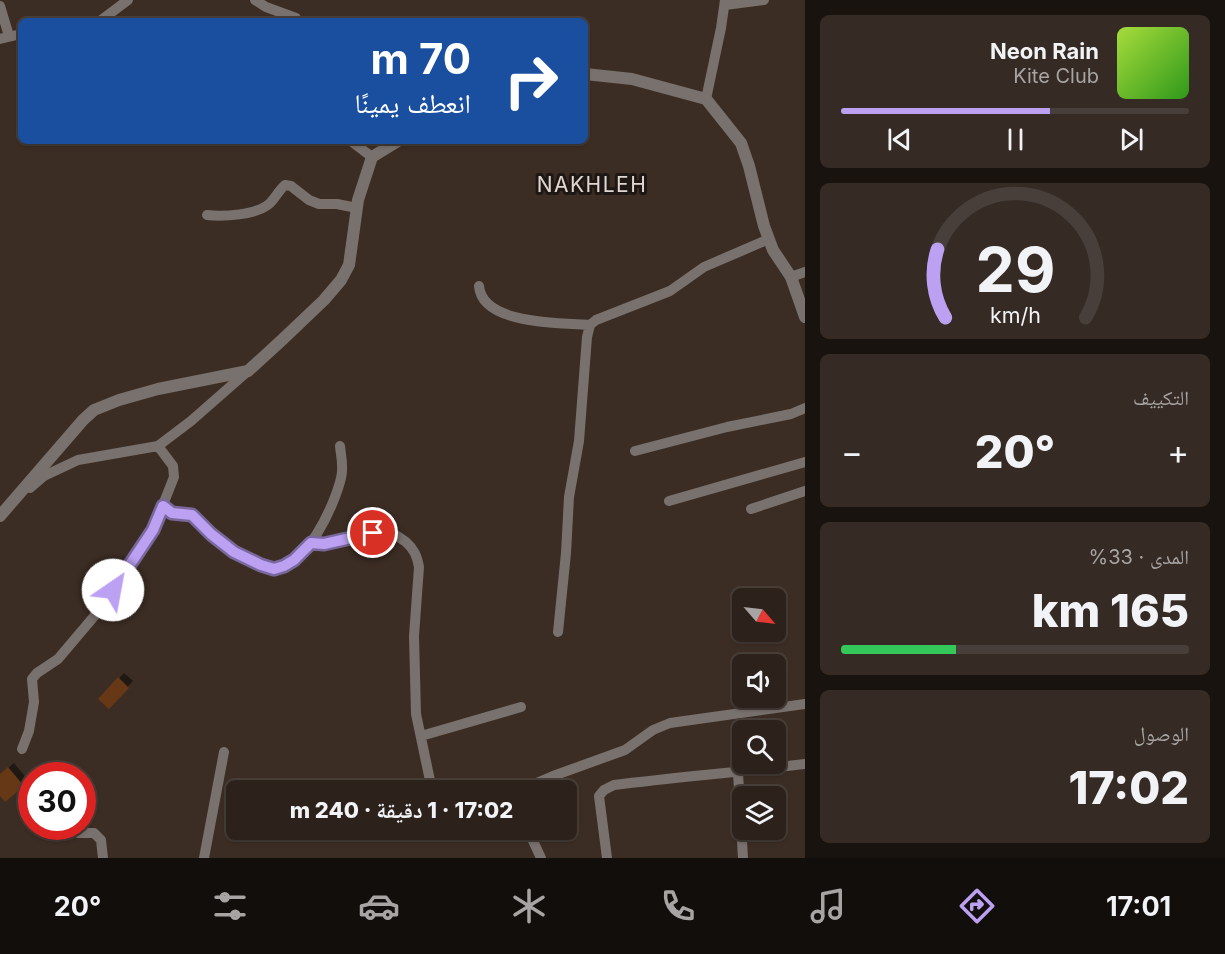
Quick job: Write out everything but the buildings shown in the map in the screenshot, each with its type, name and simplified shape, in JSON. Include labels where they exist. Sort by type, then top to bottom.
[{"type":"street","points":[[104,18],[128,0]]},
{"type":"street","points":[[255,0],[266,7],[296,18]]},
{"type":"street","points":[[706,99],[725,3],[764,0]]},
{"type":"street","points":[[0,6],[5,37]]},
{"type":"street","points":[[588,74],[632,79],[706,99],[741,143],[757,190],[773,250],[791,277],[805,317]]},
{"type":"street","points":[[355,144],[372,157]]},
{"type":"street","points":[[16,498],[44,476],[78,460],[158,446],[191,421],[248,371],[324,300],[341,280],[349,265],[357,208],[372,157],[393,144]]},
{"type":"street","points":[[207,215],[220,217],[257,211],[269,204],[285,185],[291,186],[309,200],[319,204],[338,204],[357,208]]},
{"type":"street","points":[[558,632],[569,497],[579,441],[586,337],[590,325],[596,320],[670,291],[704,267],[769,239]]},
{"type":"street","points":[[791,277],[805,272]]},
{"type":"street","points":[[479,286],[479,293],[486,302],[502,314],[524,319],[590,325]]},
{"type":"street","points":[[0,516],[94,410],[158,388],[248,371]]},
{"type":"street","points":[[635,451],[727,427],[791,414],[805,408]]},
{"type":"street","points":[[21,749],[33,712],[32,679],[58,659],[102,607],[153,530],[174,477],[173,466],[158,446]]},
{"type":"street","points":[[163,506],[172,513],[192,515],[234,552],[274,569],[284,566],[294,560],[319,531],[341,478],[343,468],[340,446]]},
{"type":"street","points":[[669,501],[805,462]]},
{"type":"street","points":[[752,509],[805,491]]},
{"type":"street","points":[[311,543],[324,544],[359,534],[386,531],[398,536],[411,547],[417,556],[419,567],[414,636],[416,714],[430,780]]},
{"type":"street","points":[[544,780],[625,750],[653,730],[670,723],[805,704]]},
{"type":"street","points":[[421,736],[521,707]]},
{"type":"street","points":[[204,858],[224,752]]},
{"type":"street","points":[[786,767],[805,764]]},
{"type":"street","points":[[607,858],[599,796],[604,790],[614,785],[684,776],[732,773]]},
{"type":"street","points":[[738,774],[743,858]]},
{"type":"street","points":[[96,835],[101,840],[103,858]]},
{"type":"street","points":[[533,840],[541,858]]},
{"type":"district","name":"NAKHLEH","points":[[592,185]]},
{"type":"route","points":[[113,590],[153,530],[163,506],[172,513],[192,515],[234,552],[274,569],[294,560],[311,543],[324,544],[359,534],[373,533]]}]
